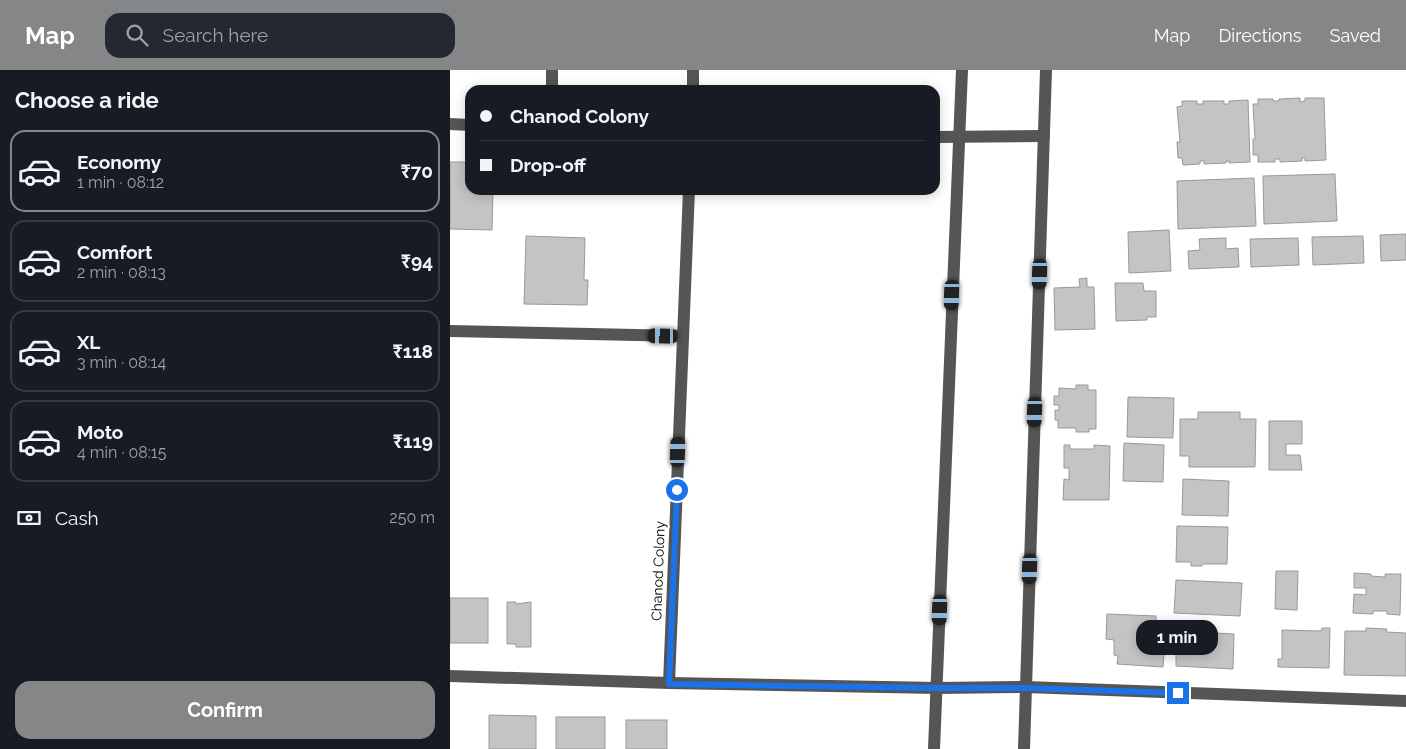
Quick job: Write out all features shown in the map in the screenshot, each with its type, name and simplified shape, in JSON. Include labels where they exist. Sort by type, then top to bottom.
[{"type":"street","points":[[552,70],[552,85]]},
{"type":"street","points":[[693,70],[693,85]]},
{"type":"street","points":[[934,749],[962,70]]},
{"type":"street","points":[[1024,749],[1046,70]]},
{"type":"street","points":[[450,124],[465,124]]},
{"type":"street","points":[[940,137],[1044,136]]},
{"type":"street","name":"Chanod Colony","points":[[669,684],[689,195]]},
{"type":"street","points":[[450,331],[683,336]]},
{"type":"street","points":[[450,676],[669,684],[1026,688],[1406,701]]},
{"type":"building","points":[[1300,98],[1300,102],[1305,101],[1305,98],[1324,98],[1326,160],[1305,161],[1305,158],[1302,158],[1302,161],[1280,162],[1280,159],[1275,159],[1275,162],[1258,162],[1258,155],[1253,155],[1253,139],[1255,139],[1253,104],[1258,104],[1258,99],[1279,101],[1279,99]]},
{"type":"building","points":[[1248,100],[1250,162],[1229,163],[1229,161],[1226,161],[1226,163],[1204,164],[1204,161],[1200,161],[1200,164],[1183,165],[1182,158],[1178,158],[1177,142],[1180,142],[1177,107],[1182,106],[1182,101],[1197,101],[1197,104],[1203,104],[1203,101],[1224,101],[1224,104],[1229,104],[1229,101]]},
{"type":"building","points":[[450,162],[465,162],[465,195],[493,195],[492,230],[450,229]]},
{"type":"building","points":[[1335,174],[1337,221],[1264,224],[1263,176]]},
{"type":"building","points":[[1254,178],[1256,226],[1178,229],[1177,181]]},
{"type":"building","points":[[1169,230],[1171,271],[1129,273],[1128,232]]},
{"type":"building","points":[[1406,234],[1406,260],[1381,261],[1380,235]]},
{"type":"building","points":[[526,236],[585,238],[584,280],[588,280],[587,305],[524,304]]},
{"type":"building","points":[[1363,236],[1364,263],[1313,265],[1312,237]]},
{"type":"building","points":[[1226,238],[1226,249],[1238,248],[1239,267],[1189,269],[1188,251],[1200,250],[1199,239]]},
{"type":"building","points":[[1298,238],[1299,265],[1251,267],[1250,239]]},
{"type":"building","points":[[1087,278],[1087,287],[1094,287],[1095,329],[1055,330],[1054,288],[1080,287],[1079,279]]},
{"type":"building","points":[[1115,283],[1143,283],[1144,291],[1156,291],[1156,317],[1147,317],[1147,320],[1116,321]]},
{"type":"building","points":[[1076,385],[1088,385],[1088,390],[1096,390],[1096,429],[1089,429],[1089,432],[1076,432],[1076,428],[1058,428],[1058,420],[1055,420],[1055,410],[1059,410],[1059,405],[1054,405],[1054,396],[1059,396],[1059,388],[1076,389]]},
{"type":"building","points":[[1128,397],[1174,398],[1173,438],[1127,437]]},
{"type":"building","points":[[1198,412],[1240,412],[1240,419],[1256,419],[1255,467],[1189,467],[1189,456],[1180,456],[1180,419],[1198,419]]},
{"type":"building","points":[[1269,421],[1302,421],[1302,444],[1286,444],[1286,455],[1300,455],[1302,470],[1269,470]]},
{"type":"building","points":[[1124,443],[1164,445],[1163,482],[1123,481]]},
{"type":"building","points":[[1064,445],[1070,445],[1070,449],[1094,449],[1094,445],[1110,446],[1109,500],[1063,500],[1064,479],[1069,480],[1069,468],[1064,468]]},
{"type":"building","points":[[1183,479],[1229,481],[1228,516],[1182,515]]},
{"type":"building","points":[[1177,526],[1228,527],[1227,564],[1191,566],[1191,562],[1176,562]]},
{"type":"building","points":[[1276,571],[1298,571],[1297,610],[1275,609]]},
{"type":"building","points":[[1354,573],[1385,577],[1385,574],[1401,574],[1400,615],[1387,614],[1387,611],[1373,611],[1373,614],[1353,613],[1354,594],[1366,595],[1366,588],[1354,588]]},
{"type":"building","points":[[1176,580],[1242,583],[1240,616],[1174,613]]},
{"type":"building","points":[[450,598],[488,598],[488,643],[450,643]]},
{"type":"building","points":[[507,602],[516,602],[516,604],[531,602],[531,647],[516,647],[516,644],[507,644]]},
{"type":"building","points":[[1107,614],[1156,616],[1156,625],[1159,625],[1159,633],[1155,633],[1154,653],[1164,654],[1163,667],[1117,664],[1118,656],[1114,655],[1114,640],[1106,639]]},
{"type":"building","points":[[1178,628],[1193,629],[1193,632],[1234,634],[1233,669],[1176,666],[1176,652],[1180,652],[1180,645],[1177,645]]},
{"type":"building","points":[[1322,628],[1330,628],[1329,668],[1278,667],[1278,659],[1282,659],[1282,630],[1321,631]]},
{"type":"building","points":[[1366,628],[1387,629],[1386,632],[1406,633],[1406,676],[1344,675],[1345,631],[1366,631]]},
{"type":"building","points":[[489,715],[536,716],[536,749],[489,749]]},
{"type":"building","points":[[556,717],[605,717],[605,749],[556,749]]},
{"type":"building","points":[[626,720],[667,720],[667,749],[626,749]]},
{"type":"route","points":[[677,490],[669,684],[1026,688],[1178,693]]}]
